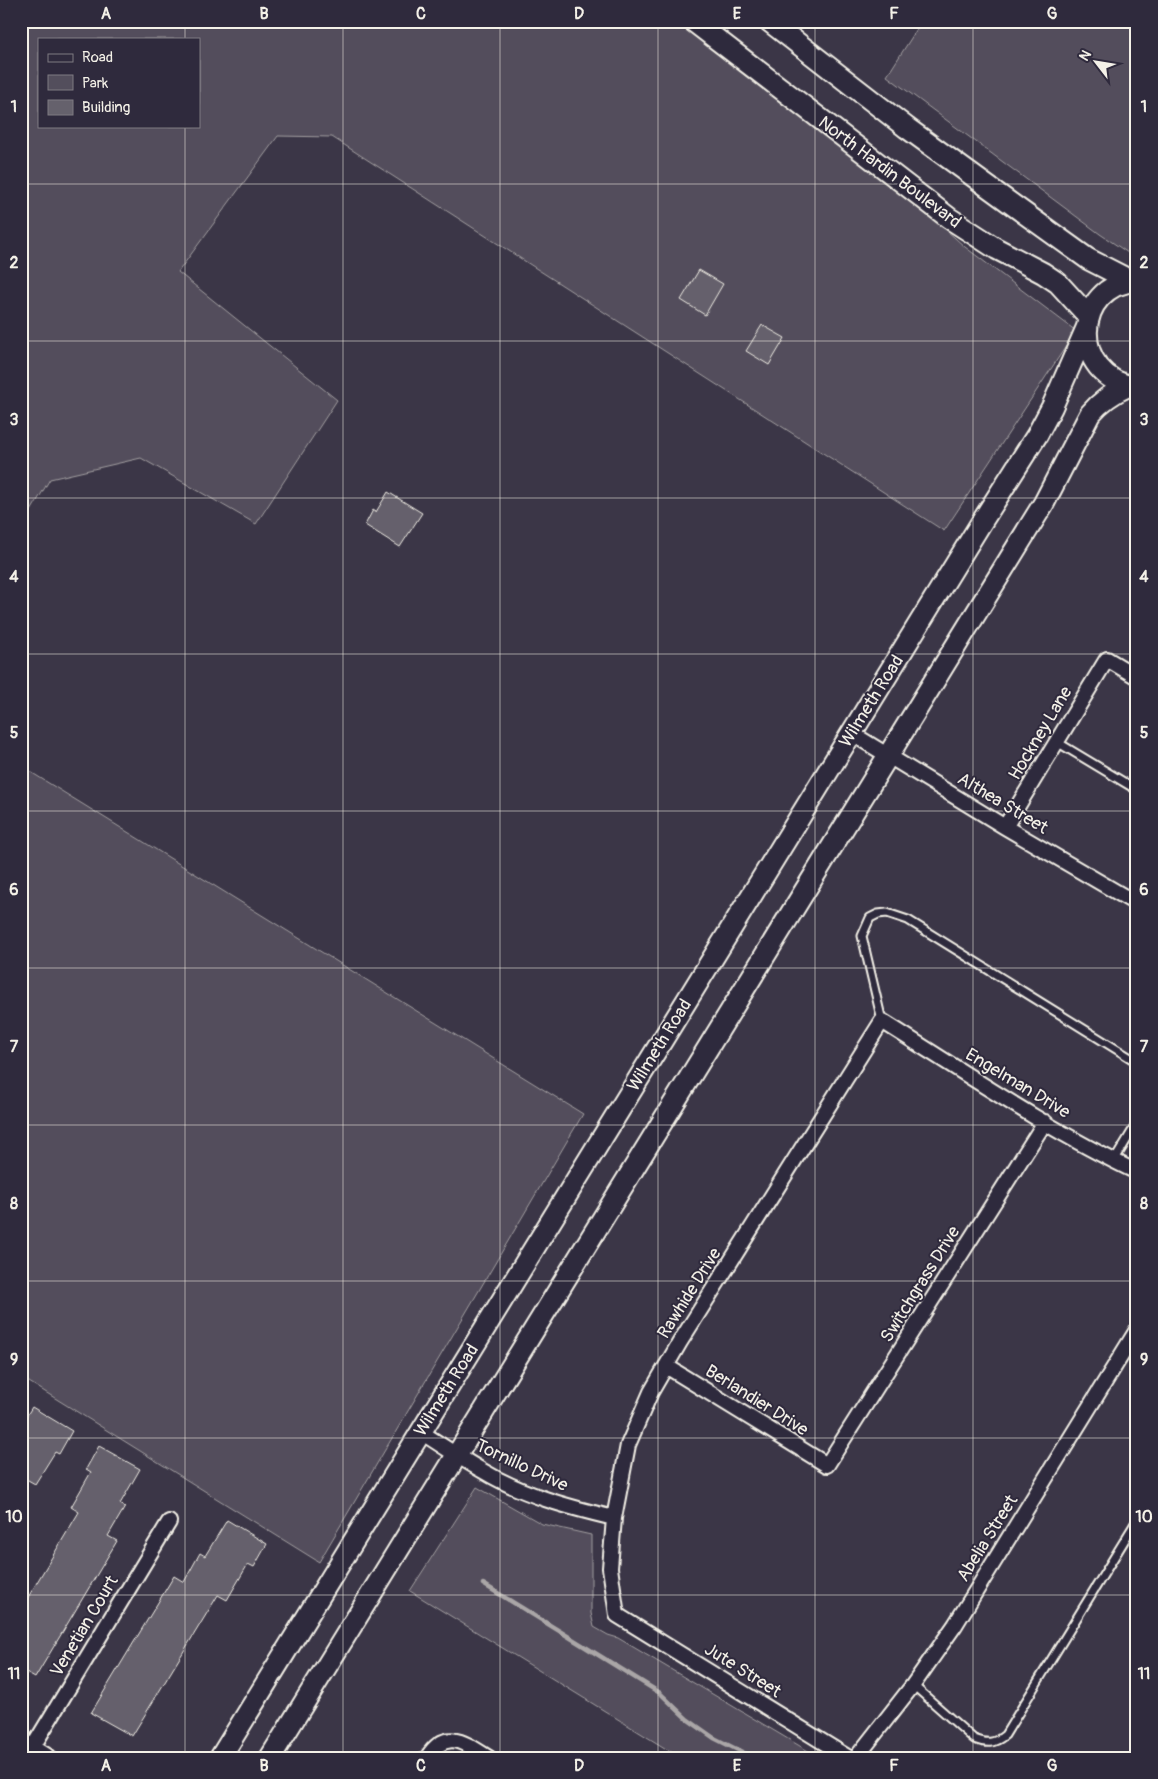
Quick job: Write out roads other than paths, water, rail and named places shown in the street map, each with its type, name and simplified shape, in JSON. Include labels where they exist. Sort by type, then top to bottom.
[{"type":"street","name":"North Hardin Boulevard","points":[[692,21],[948,218],[997,249],[1058,283],[1088,322]]},
{"type":"street","points":[[768,21],[907,128],[1088,259],[1134,281]]},
{"type":"street","name":"Wilmeth Road","points":[[220,1758],[1037,434],[1052,408],[1096,303],[1113,288],[1134,281]]},
{"type":"street","points":[[1088,322],[1087,345],[1096,365],[1112,380],[1132,386]]},
{"type":"street","points":[[270,1758],[1044,503],[1090,414],[1099,403],[1111,394],[1132,386]]},
{"type":"street","name":"Hockney Lane","points":[[1005,827],[1107,660],[1137,678]]},
{"type":"street","name":"Althea Street","points":[[852,733],[1005,827],[1137,904]]},
{"type":"street","name":"Engelman Drive","points":[[882,1021],[1045,1122],[1114,1162],[1137,1172]]},
{"type":"street","name":"Rawhide Drive","points":[[617,1615],[610,1568],[614,1518],[628,1446],[651,1392],[882,1021]]},
{"type":"street","name":"Switchgrass Drive","points":[[827,1465],[1045,1122]]},
{"type":"street","name":"Abelia Street","points":[[856,1758],[913,1686],[956,1625],[1137,1330]]},
{"type":"street","name":"Berlandier Drive","points":[[666,1366],[827,1465]]},
{"type":"street","name":"Tornillo Drive","points":[[421,1432],[484,1472],[526,1492],[564,1506],[614,1518]]},
{"type":"street","name":"Venetian Court","points":[[32,1750],[169,1522]]},
{"type":"street","name":"Jute Street","points":[[617,1615],[849,1758]]},
{"type":"street","points":[[427,1758],[438,1744],[447,1740],[458,1740],[489,1758]]},
{"type":"lane","points":[[1057,742],[1137,790]]},
{"type":"lane","points":[[882,1021],[862,936],[870,918],[878,914],[887,913],[908,920],[1137,1062]]},
{"type":"lane","points":[[1114,1162],[1137,1124]]},
{"type":"lane","points":[[913,1686],[974,1739],[991,1743],[999,1740],[1005,1735],[1137,1520]]},
{"type":"waterway","points":[[483,1584],[660,1693],[687,1719],[714,1738],[754,1758]]}]
